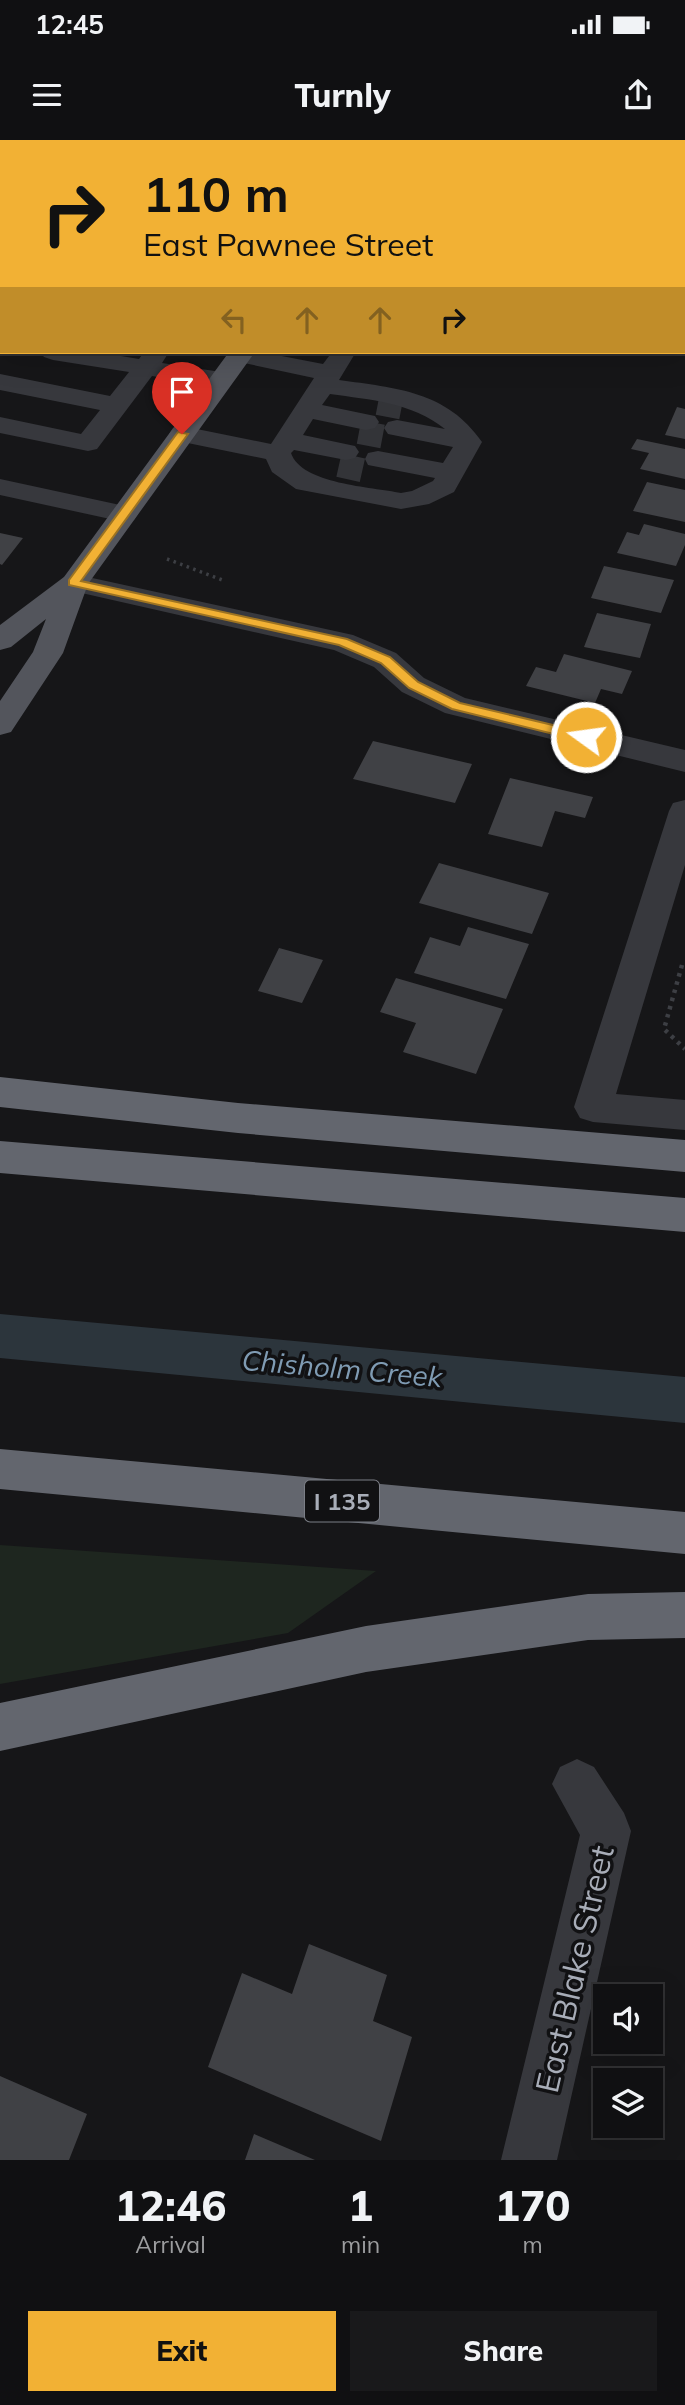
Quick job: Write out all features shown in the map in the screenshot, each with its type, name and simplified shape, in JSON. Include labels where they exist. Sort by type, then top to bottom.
[{"type":"highway","points":[[0,1092],[238,1118],[685,1156]]},
{"type":"highway","points":[[0,1157],[685,1215]]},
{"type":"highway","name":"I 135","points":[[0,1469],[685,1533]]},
{"type":"highway","points":[[0,1727],[366,1649],[588,1617],[685,1615]]},
{"type":"main road","points":[[0,725],[48,653],[74,583],[241,354]]},
{"type":"main road","points":[[0,640],[74,583]]},
{"type":"street","points":[[81,354],[151,359],[221,380]]},
{"type":"street","points":[[241,354],[308,409],[356,437],[308,409]]},
{"type":"street","points":[[0,425],[88,443],[151,359]]},
{"type":"street","points":[[0,382],[116,405]]},
{"type":"street","points":[[182,434],[308,409],[424,404],[452,457]]},
{"type":"street","points":[[308,409],[306,483],[401,501],[452,457]]},
{"type":"street","points":[[387,444],[452,457]]},
{"type":"street","points":[[387,444],[452,457]]},
{"type":"street","points":[[387,444],[452,457]]},
{"type":"street","points":[[0,487],[124,514]]},
{"type":"street","points":[[74,583],[342,642],[386,660],[413,685],[456,706],[685,761]]},
{"type":"street","points":[[685,811],[593,1107],[685,1115]]},
{"type":"street","name":"East Blake Street","points":[[529,2160],[606,1831],[577,1784]]},
{"type":"path","points":[[685,954],[664,1030],[685,1049]]},
{"type":"shaded area","points":[[0,1545],[376,1571],[288,1633],[0,1684]]},
{"type":"building","points":[[677,407],[685,409],[685,439],[665,435]]},
{"type":"building","points":[[637,439],[685,449],[685,479],[640,469],[649,453],[631,449]]},
{"type":"building","points":[[647,482],[685,490],[685,522],[633,511]]},
{"type":"building","points":[[644,524],[685,534],[685,545],[676,566],[617,553],[627,532],[639,535]]},
{"type":"building","points":[[0,533],[23,538],[2,565],[0,564]]},
{"type":"building","points":[[604,566],[674,580],[661,613],[591,598]]},
{"type":"building","points":[[597,613],[651,624],[640,658],[584,647]]},
{"type":"building","points":[[564,654],[632,671],[622,694],[601,689],[595,703],[526,686],[536,667],[556,672]]},
{"type":"building","points":[[373,741],[472,764],[455,803],[353,779]]},
{"type":"building","points":[[510,778],[593,797],[585,818],[555,811],[542,847],[488,834]]},
{"type":"building","points":[[439,863],[549,893],[532,934],[419,903]]},
{"type":"building","points":[[468,927],[529,944],[506,999],[414,973],[430,937],[460,946]]},
{"type":"building","points":[[279,948],[323,960],[302,1003],[258,991]]},
{"type":"building","points":[[396,978],[503,1009],[476,1074],[403,1052],[416,1023],[380,1012]]},
{"type":"building","points":[[309,1944],[387,1975],[373,2021],[412,2037],[381,2141],[208,2067],[242,1973],[292,1994]]},
{"type":"building","points":[[0,2076],[87,2114],[69,2160],[0,2160]]},
{"type":"building","points":[[254,2134],[315,2160],[245,2160]]},
{"type":"waterway","name":"Chisholm Creek","points":[[0,1336],[685,1400]]},
{"type":"tunnel","points":[[378,403],[409,409]]},
{"type":"tunnel","points":[[359,432],[391,438]]},
{"type":"tunnel","points":[[339,465],[370,472]]},
{"type":"route","points":[[182,434],[74,583],[342,642],[386,660],[413,685],[456,706],[586,737]]}]
